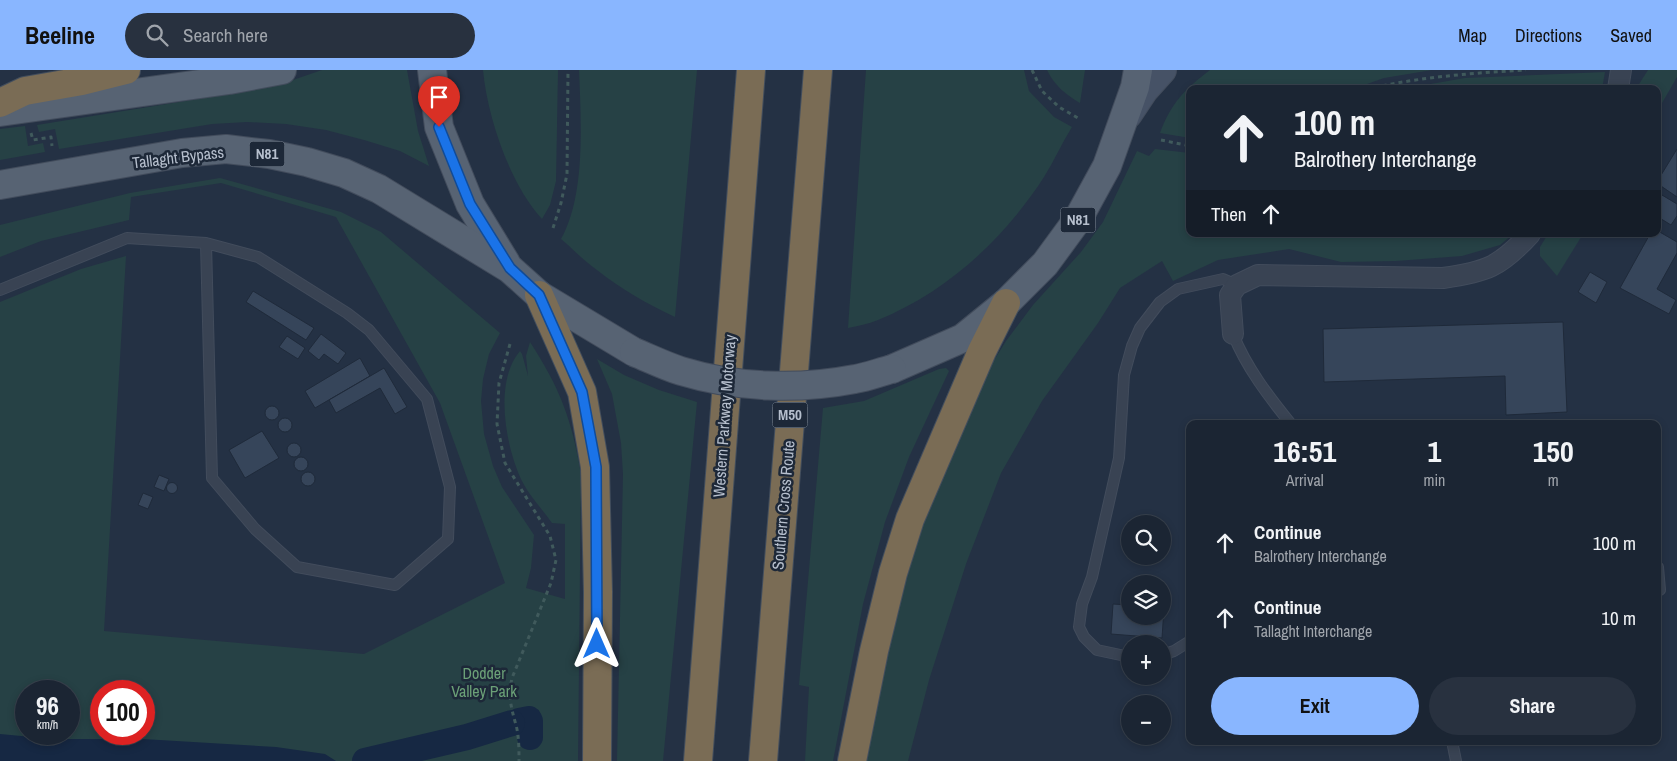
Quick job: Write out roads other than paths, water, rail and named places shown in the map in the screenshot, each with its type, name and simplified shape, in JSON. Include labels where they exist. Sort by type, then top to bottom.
[{"type":"highway","points":[[0,103],[25,91],[82,82],[126,70]]},
{"type":"highway","name":"Western Parkway Motorway","points":[[698,761],[751,70]]},
{"type":"highway","name":"Southern Cross Route","points":[[763,761],[818,70]]},
{"type":"highway","points":[[539,295],[582,392],[596,467],[598,592],[597,761]]},
{"type":"highway","points":[[852,761],[874,651],[893,573],[910,519],[982,351],[1006,303]]},
{"type":"main road","points":[[0,112],[229,80],[282,70]]},
{"type":"main road","name":"N81","points":[[432,70],[439,127],[470,204],[510,268],[539,295],[634,352],[679,371],[732,383],[780,386],[821,384],[857,379],[892,369],[964,338],[1006,303],[1045,264],[1078,219],[1106,166],[1123,120],[1138,70]]},
{"type":"main road","points":[[1123,120],[1144,90],[1162,70]]},
{"type":"main road","name":"Tallaght Bypass","points":[[0,185],[182,153],[226,149],[269,154],[334,170],[379,189],[510,268]]},
{"type":"street","points":[[1619,85],[1621,70]]},
{"type":"street","points":[[1233,334],[1230,295],[1237,285],[1258,275],[1443,278],[1468,275],[1491,267],[1514,252],[1527,237]]},
{"type":"lane","points":[[0,290],[127,238],[206,243],[258,257],[369,330],[427,399],[450,487],[448,539],[396,585],[297,567],[255,529],[212,478],[206,243]]},
{"type":"lane","points":[[1121,655],[1097,650],[1084,638],[1079,627],[1082,604],[1092,577],[1119,458],[1124,375],[1132,346],[1140,328],[1160,302],[1178,289],[1223,279],[1237,285]]},
{"type":"lane","points":[[1233,334],[1238,348],[1288,420]]},
{"type":"lane","points":[[1171,652],[1186,644]]},
{"type":"lane","points":[[1453,745],[1456,761]]},
{"type":"water","points":[[0,734],[15,735],[15,745],[80,745],[80,739],[90,739],[90,745],[155,745],[155,740],[276,747],[325,754],[336,761],[0,761]]},
{"type":"waterway","points":[[519,721],[529,719],[530,737]]},
{"type":"waterway","points":[[365,761],[467,737],[512,723]]},
{"type":"park label","name":"Dodder Valley Park","points":[[484,682]]}]
